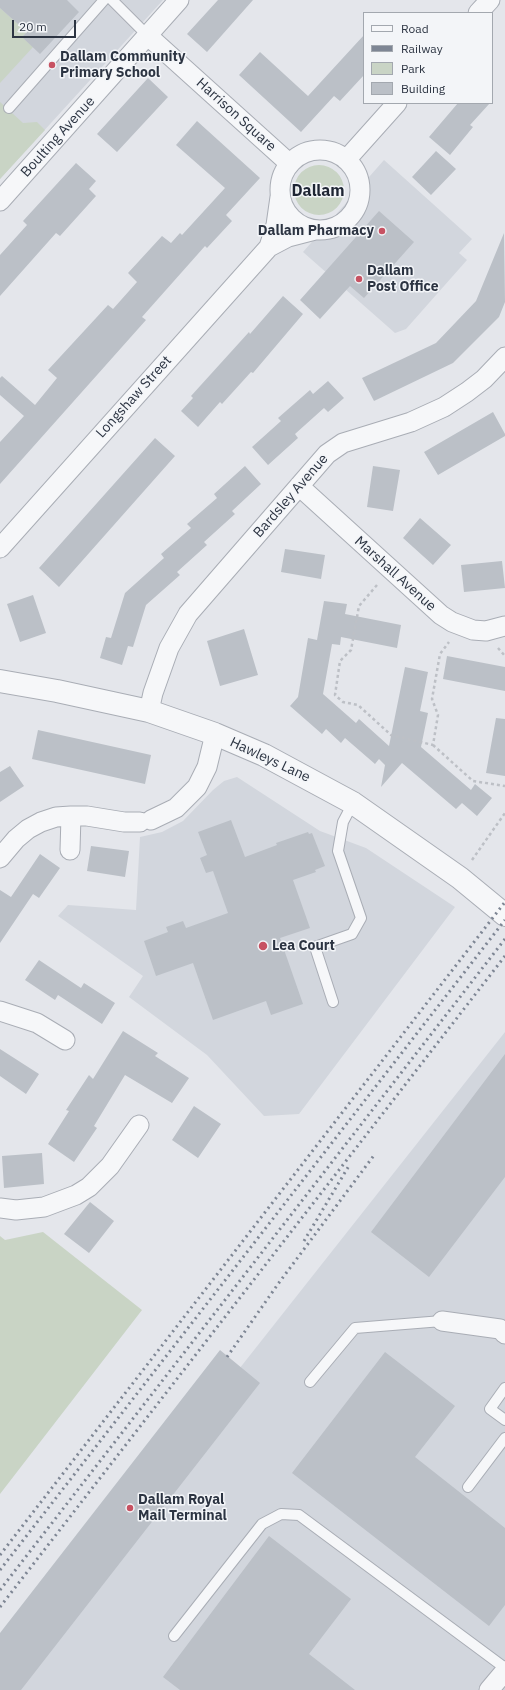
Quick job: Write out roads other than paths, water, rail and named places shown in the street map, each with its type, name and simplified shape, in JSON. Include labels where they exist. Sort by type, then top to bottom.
[{"type":"street","name":"Boulting Avenue","points":[[0,201],[147,34],[179,0]]},
{"type":"street","points":[[479,12],[490,0]]},
{"type":"street","name":"Harrison Square","points":[[147,34],[290,164]]},
{"type":"street","points":[[346,160],[396,104]]},
{"type":"street","points":[[323,150],[335,153],[346,160],[354,169],[359,180],[360,193],[358,205],[351,216],[341,225],[328,230],[315,230],[303,227],[292,220],[284,209],[280,197],[280,185],[283,174],[290,164],[305,153],[323,150]]},
{"type":"street","name":"Longshaw Street","points":[[0,548],[268,247],[276,225],[280,197]]},
{"type":"street","name":"Longshaw Street","points":[[268,247],[288,237],[315,230]]},
{"type":"street","name":"Bardsley Avenue","points":[[149,711],[153,693],[169,648],[188,614],[327,454],[343,442],[410,422],[444,407],[484,379],[505,357]]},
{"type":"street","name":"Marshall Avenue","points":[[299,486],[441,615],[462,627],[473,630],[486,631],[505,626]]},
{"type":"street","name":"Hawleys Lane","points":[[0,681],[57,690],[149,711],[215,734],[264,755],[353,803],[460,878],[505,915]]},
{"type":"street","points":[[0,858],[16,839],[28,829],[41,822],[56,817],[86,816],[124,822],[145,821],[176,808],[197,787],[206,767],[215,734]]},
{"type":"street","points":[[70,850],[71,816]]},
{"type":"street","points":[[0,1011],[37,1023],[65,1040]]},
{"type":"street","points":[[0,1208],[16,1210],[37,1208],[60,1202],[76,1195],[89,1187],[110,1166],[139,1125]]},
{"type":"street","points":[[442,1321],[503,1328]]},
{"type":"street","points":[[489,1690],[505,1669]]},
{"type":"lane","points":[[9,108],[104,0]]},
{"type":"lane","points":[[112,0],[147,34]]},
{"type":"lane","points":[[333,1002],[315,947],[352,934],[361,918],[338,851],[343,822],[353,803]]},
{"type":"lane","points":[[310,1382],[354,1328],[442,1321]]},
{"type":"lane","points":[[505,1388],[490,1409],[505,1420]]},
{"type":"lane","points":[[468,1487],[505,1438]]},
{"type":"lane","points":[[174,1636],[262,1524],[281,1514],[299,1515],[505,1669]]},
{"type":"railway","points":[[0,1555],[505,902]]},
{"type":"railway","points":[[0,1570],[505,920]]},
{"type":"railway","points":[[0,1590],[505,939]]},
{"type":"railway","points":[[0,1607],[505,956]]},
{"type":"railway","points":[[227,1357],[278,1284],[375,1154]]},
{"type":"railway","points":[[304,1241],[350,1164]]},
{"type":"place","name":"Dallam Community Primary School","points":[[52,65]]},
{"type":"place","name":"Dallam Pharmacy","points":[[382,231]]},
{"type":"place","name":"Dallam Post Office","points":[[359,279]]},
{"type":"place","name":"Lea Court","points":[[263,946]]},
{"type":"place","name":"Dallam Royal Mail Terminal","points":[[130,1508]]},
{"type":"district","name":"Dallam","points":[[318,191]]}]
